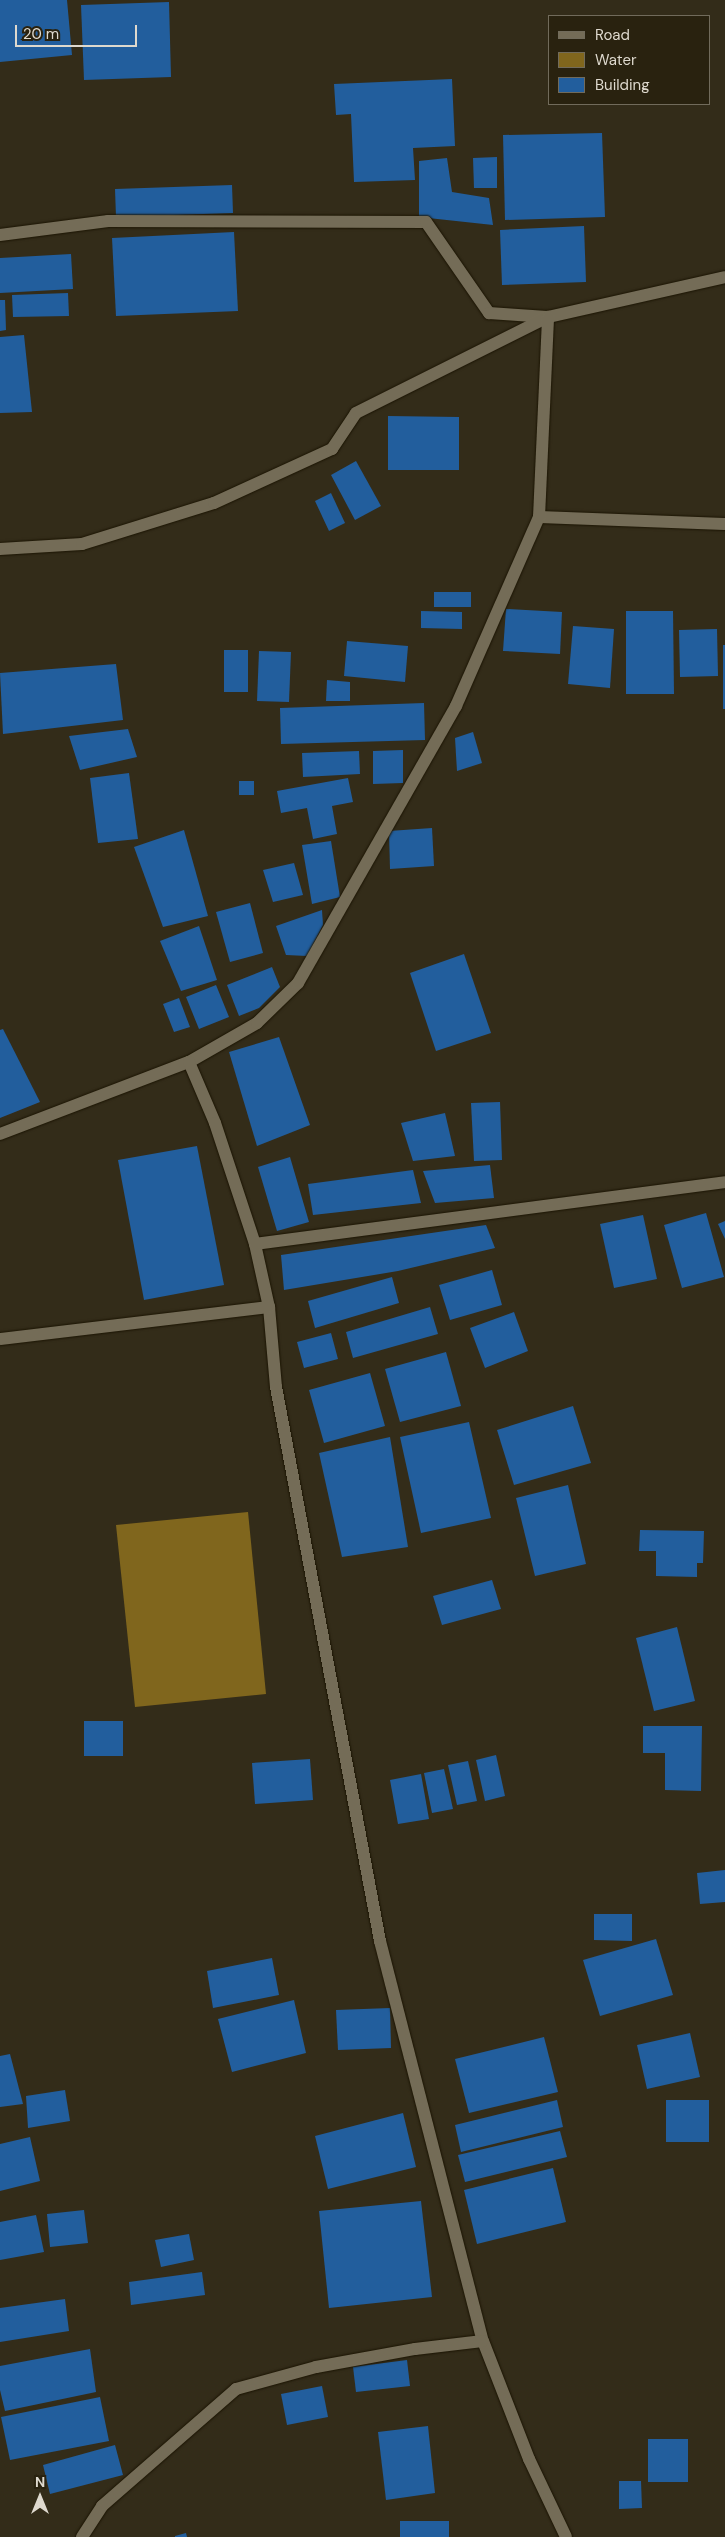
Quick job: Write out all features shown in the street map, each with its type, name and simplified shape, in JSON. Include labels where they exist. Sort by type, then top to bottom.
[{"type":"street","points":[[0,235],[108,221],[426,222],[489,313],[548,317]]},
{"type":"street","points":[[0,549],[82,544],[214,503],[332,449],[356,413],[548,317],[725,277]]},
{"type":"street","points":[[0,1134],[189,1062],[257,1023],[298,983],[456,706],[539,517],[548,317]]},
{"type":"street","points":[[539,517],[725,524]]},
{"type":"street","points":[[189,1062],[214,1123],[255,1244],[269,1307],[276,1387],[380,1941],[483,2340],[529,2459],[566,2537]]},
{"type":"street","points":[[255,1244],[725,1182]]},
{"type":"street","points":[[0,1339],[269,1307]]},
{"type":"street","points":[[82,2537],[102,2506],[236,2389],[316,2367],[415,2349],[483,2340]]},
{"type":"water","points":[[248,1512],[266,1694],[135,1707],[116,1525]]},
{"type":"building","points":[[0,0],[67,0],[72,55],[0,62]]},
{"type":"building","points":[[169,2],[171,77],[84,80],[81,5]]},
{"type":"building","points":[[452,79],[455,146],[413,148],[415,180],[354,182],[351,114],[336,115],[334,84]]},
{"type":"building","points":[[602,133],[605,217],[505,220],[503,135]]},
{"type":"building","points":[[497,157],[497,188],[474,188],[473,158]]},
{"type":"building","points":[[447,158],[452,192],[489,198],[493,225],[419,217],[419,161]]},
{"type":"building","points":[[232,185],[233,213],[116,217],[115,189]]},
{"type":"building","points":[[584,226],[586,282],[502,285],[500,230]]},
{"type":"building","points":[[234,232],[238,311],[116,316],[112,238]]},
{"type":"building","points":[[71,254],[73,289],[0,293],[0,258]]},
{"type":"building","points":[[68,293],[69,316],[13,317],[12,295]]},
{"type":"building","points":[[0,300],[5,300],[6,330],[0,331]]},
{"type":"building","points":[[24,335],[32,412],[0,413],[0,337]]},
{"type":"building","points":[[388,416],[459,417],[459,470],[388,470]]},
{"type":"building","points":[[356,461],[381,506],[355,520],[331,475]]},
{"type":"building","points":[[331,493],[345,523],[329,531],[315,501]]},
{"type":"building","points":[[434,592],[471,592],[471,607],[434,607]]},
{"type":"building","points":[[506,609],[562,612],[560,654],[503,651]]},
{"type":"building","points":[[421,611],[462,612],[462,629],[421,628]]},
{"type":"building","points":[[626,611],[673,611],[674,694],[626,694]]},
{"type":"building","points":[[573,626],[614,629],[610,688],[568,684]]},
{"type":"building","points":[[717,629],[718,676],[680,677],[679,630]]},
{"type":"building","points":[[347,641],[408,646],[405,682],[344,676]]},
{"type":"building","points":[[723,645],[725,645],[725,709],[723,709]]},
{"type":"building","points":[[224,650],[248,650],[248,692],[224,692]]},
{"type":"building","points":[[259,651],[291,652],[289,702],[257,701]]},
{"type":"building","points":[[116,664],[123,720],[3,734],[0,673]]},
{"type":"building","points":[[327,680],[350,682],[350,701],[326,701]]},
{"type":"building","points":[[424,703],[425,740],[281,744],[280,708]]},
{"type":"building","points":[[128,729],[137,757],[80,770],[69,736]]},
{"type":"building","points":[[473,732],[482,763],[457,771],[455,738]]},
{"type":"building","points":[[403,750],[403,783],[373,784],[373,751]]},
{"type":"building","points":[[359,751],[360,774],[303,777],[302,753]]},
{"type":"building","points":[[129,773],[138,839],[98,843],[90,778]]},
{"type":"building","points":[[348,778],[353,802],[332,806],[337,834],[313,839],[307,808],[281,813],[277,791]]},
{"type":"building","points":[[239,781],[254,781],[254,795],[239,795]]},
{"type":"building","points":[[432,828],[434,866],[390,869],[389,831]]},
{"type":"building","points":[[184,830],[208,916],[163,927],[134,847]]},
{"type":"building","points":[[331,841],[340,897],[312,904],[302,845]]},
{"type":"building","points":[[294,863],[303,895],[273,902],[263,870]]},
{"type":"building","points":[[250,903],[263,953],[230,962],[216,912]]},
{"type":"building","points":[[322,910],[323,925],[307,956],[286,955],[276,926]]},
{"type":"building","points":[[199,926],[217,980],[181,991],[160,941]]},
{"type":"building","points":[[464,954],[491,1033],[436,1051],[410,973]]},
{"type":"building","points":[[272,967],[280,987],[259,1008],[239,1016],[227,985]]},
{"type":"building","points":[[216,985],[229,1017],[199,1029],[186,997]]},
{"type":"building","points":[[179,998],[190,1027],[174,1032],[163,1004]]},
{"type":"building","points":[[3,1029],[40,1102],[0,1118],[0,1030]]},
{"type":"building","points":[[279,1037],[310,1125],[257,1146],[229,1052]]},
{"type":"building","points":[[500,1102],[502,1160],[474,1161],[471,1103]]},
{"type":"building","points":[[445,1113],[455,1156],[413,1161],[401,1123]]},
{"type":"building","points":[[197,1146],[224,1285],[144,1300],[118,1160]]},
{"type":"building","points":[[290,1157],[309,1222],[277,1231],[258,1167]]},
{"type":"building","points":[[490,1165],[494,1198],[435,1203],[423,1171]]},
{"type":"building","points":[[413,1170],[421,1203],[313,1215],[308,1184]]},
{"type":"building","points":[[706,1213],[724,1277],[682,1288],[664,1225]]},
{"type":"building","points":[[643,1215],[657,1279],[614,1288],[600,1224]]},
{"type":"building","points":[[725,1221],[725,1239],[718,1224]]},
{"type":"building","points":[[486,1225],[495,1248],[398,1271],[284,1290],[281,1255]]},
{"type":"building","points":[[492,1270],[502,1305],[450,1320],[439,1285]]},
{"type":"building","points":[[392,1277],[399,1303],[315,1328],[308,1301]]},
{"type":"building","points":[[430,1307],[438,1334],[353,1358],[346,1332]]},
{"type":"building","points":[[514,1312],[528,1351],[485,1368],[470,1328]]},
{"type":"building","points":[[331,1333],[338,1359],[304,1368],[297,1342]]},
{"type":"building","points":[[446,1352],[461,1406],[400,1422],[385,1369]]},
{"type":"building","points":[[370,1373],[385,1426],[324,1443],[309,1390]]},
{"type":"building","points":[[573,1406],[591,1463],[514,1485],[497,1430]]},
{"type":"building","points":[[469,1422],[491,1518],[421,1533],[400,1437]]},
{"type":"building","points":[[390,1437],[408,1547],[342,1557],[319,1453]]},
{"type":"building","points":[[568,1485],[586,1564],[535,1576],[516,1498]]},
{"type":"building","points":[[640,1530],[704,1531],[703,1563],[697,1563],[697,1577],[656,1576],[656,1551],[639,1551]]},
{"type":"building","points":[[492,1580],[501,1609],[442,1625],[433,1596]]},
{"type":"building","points":[[677,1627],[695,1701],[654,1711],[636,1638]]},
{"type":"building","points":[[84,1721],[123,1721],[123,1756],[84,1756]]},
{"type":"building","points":[[643,1726],[702,1726],[701,1791],[665,1790],[665,1753],[643,1753]]},
{"type":"building","points":[[496,1755],[505,1796],[485,1801],[476,1760]]},
{"type":"building","points":[[310,1759],[313,1800],[255,1804],[252,1763]]},
{"type":"building","points":[[468,1761],[477,1801],[457,1805],[448,1765]]},
{"type":"building","points":[[444,1769],[453,1809],[432,1813],[424,1773]]},
{"type":"building","points":[[421,1774],[429,1819],[398,1824],[390,1780]]},
{"type":"building","points":[[725,1870],[725,1902],[700,1904],[697,1873]]},
{"type":"building","points":[[594,1914],[632,1914],[632,1941],[594,1940]]},
{"type":"building","points":[[656,1939],[673,1995],[600,2016],[583,1960]]},
{"type":"building","points":[[272,1958],[279,1995],[213,2008],[207,1971]]},
{"type":"building","points":[[294,2000],[306,2053],[232,2072],[218,2019]]},
{"type":"building","points":[[390,2008],[391,2048],[338,2050],[336,2010]]},
{"type":"building","points":[[690,2033],[700,2077],[647,2089],[637,2045]]},
{"type":"building","points":[[544,2037],[558,2092],[469,2113],[455,2059]]},
{"type":"building","points":[[10,2054],[23,2104],[0,2107],[0,2056]]},
{"type":"building","points":[[65,2090],[70,2121],[28,2128],[26,2096]]},
{"type":"building","points":[[557,2100],[563,2127],[461,2152],[455,2125]]},
{"type":"building","points":[[666,2100],[709,2100],[709,2142],[666,2142]]},
{"type":"building","points":[[403,2113],[416,2167],[328,2189],[315,2136]]},
{"type":"building","points":[[560,2131],[567,2157],[465,2182],[458,2155]]},
{"type":"building","points":[[30,2137],[40,2181],[0,2191],[0,2144]]},
{"type":"building","points":[[553,2168],[566,2222],[477,2244],[464,2190]]},
{"type":"building","points":[[421,2201],[432,2297],[329,2308],[319,2211]]},
{"type":"building","points":[[84,2210],[88,2243],[50,2247],[47,2214]]},
{"type":"building","points":[[36,2215],[44,2252],[0,2260],[0,2222]]},
{"type":"building","points":[[189,2234],[194,2260],[161,2267],[155,2240]]},
{"type":"building","points":[[202,2272],[205,2295],[131,2305],[129,2282]]},
{"type":"building","points":[[65,2299],[69,2331],[0,2342],[0,2308]]},
{"type":"building","points":[[90,2349],[96,2392],[5,2411],[0,2390],[0,2366]]},
{"type":"building","points":[[407,2360],[410,2386],[356,2392],[353,2367]]},
{"type":"building","points":[[322,2386],[328,2417],[287,2425],[281,2394]]},
{"type":"building","points":[[100,2397],[109,2441],[10,2460],[1,2417]]},
{"type":"building","points":[[428,2426],[435,2493],[386,2500],[378,2432]]},
{"type":"building","points":[[648,2439],[688,2439],[688,2482],[648,2482]]},
{"type":"building","points":[[115,2445],[123,2475],[50,2494],[43,2465]]},
{"type":"building","points":[[619,2481],[641,2481],[642,2508],[619,2509]]},
{"type":"building","points":[[400,2521],[449,2521],[449,2537],[400,2537]]},
{"type":"building","points":[[186,2533],[187,2537],[175,2537],[175,2536]]}]
